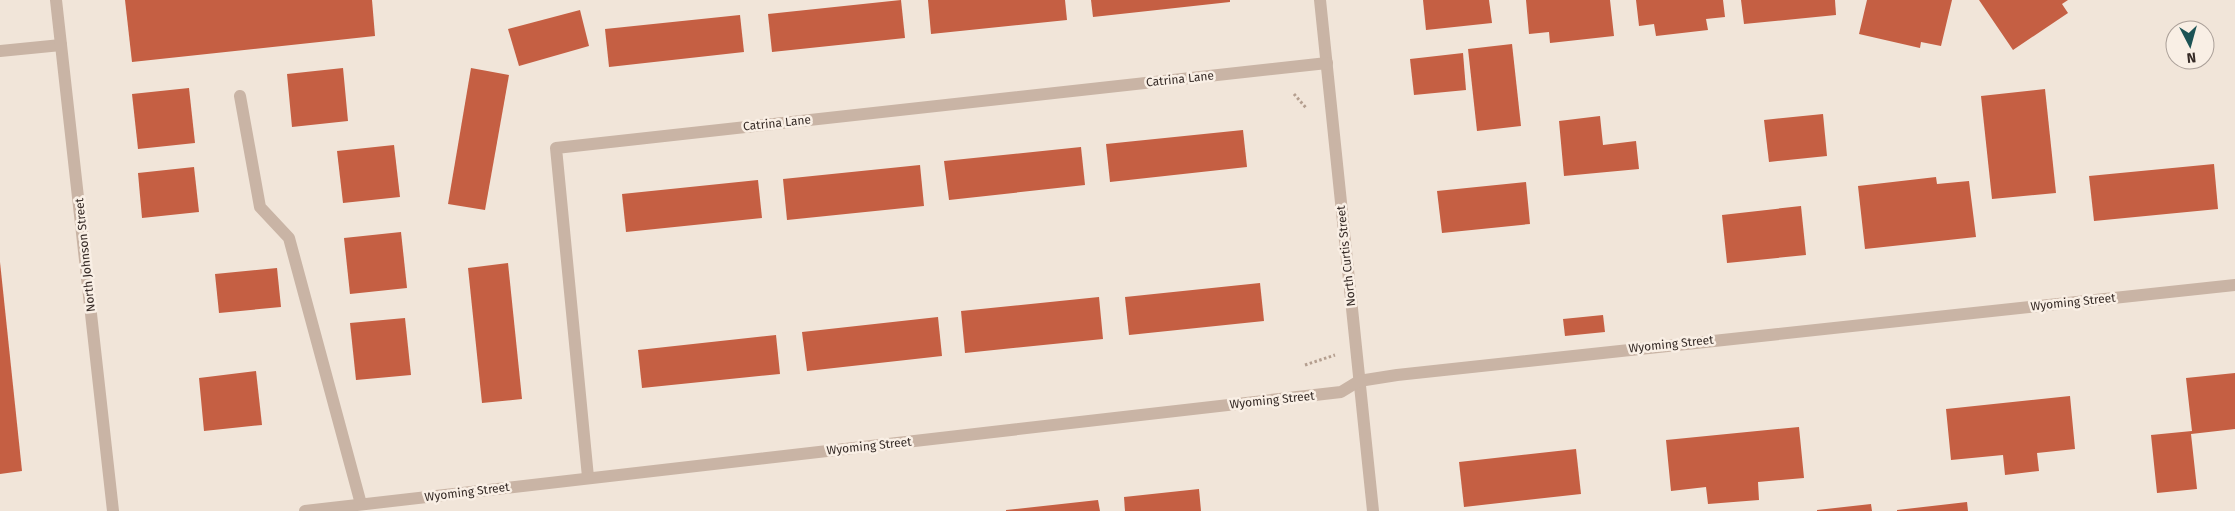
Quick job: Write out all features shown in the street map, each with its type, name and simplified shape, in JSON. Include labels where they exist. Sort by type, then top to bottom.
[{"type":"street","name":"North Johnson Street","points":[[56,0],[113,511]]},
{"type":"street","name":"North Curtis Street","points":[[1320,0],[1373,511]]},
{"type":"street","points":[[0,51],[61,45]]},
{"type":"street","name":"Catrina Lane","points":[[588,477],[587,448],[556,148],[1327,63]]},
{"type":"street","points":[[240,96],[260,207],[289,238],[362,504]]},
{"type":"street","name":"Wyoming Street","points":[[305,511],[1341,392],[1359,380],[1648,346],[2235,285]]},
{"type":"path","points":[[1305,365],[1336,354]]},
{"type":"building","points":[[125,0],[372,0],[375,36],[132,62]]},
{"type":"building","points":[[901,0],[905,38],[772,52],[768,14]]},
{"type":"building","points":[[928,0],[1065,0],[1067,20],[931,34]]},
{"type":"building","points":[[1091,0],[1230,0],[1230,2],[1093,17]]},
{"type":"building","points":[[1423,0],[1489,0],[1492,23],[1426,30]]},
{"type":"building","points":[[1526,0],[1610,0],[1614,36],[1550,43],[1549,32],[1529,34]]},
{"type":"building","points":[[1636,0],[1723,0],[1725,17],[1706,19],[1708,30],[1656,36],[1654,24],[1639,26]]},
{"type":"building","points":[[1741,0],[1835,0],[1836,15],[1744,24]]},
{"type":"building","points":[[1867,0],[1952,0],[1941,46],[1921,42],[1920,48],[1859,34]]},
{"type":"building","points":[[1979,0],[2068,0],[2062,4],[2068,13],[2013,50]]},
{"type":"building","points":[[580,10],[589,46],[519,66],[508,29]]},
{"type":"building","points":[[740,15],[744,52],[609,67],[605,29]]},
{"type":"building","points":[[1512,44],[1521,126],[1477,131],[1468,49]]},
{"type":"building","points":[[1463,53],[1466,90],[1414,95],[1410,59]]},
{"type":"building","points":[[343,68],[348,121],[292,127],[287,74]]},
{"type":"building","points":[[471,68],[509,75],[485,210],[448,204]]},
{"type":"building","points":[[189,88],[195,143],[138,149],[132,94]]},
{"type":"building","points":[[2045,89],[2056,193],[1992,199],[1981,96]]},
{"type":"building","points":[[1823,114],[1827,156],[1769,162],[1764,120]]},
{"type":"building","points":[[1600,116],[1603,145],[1636,141],[1639,169],[1564,176],[1559,121]]},
{"type":"building","points":[[1243,130],[1247,167],[1110,182],[1106,144]]},
{"type":"building","points":[[394,145],[400,197],[343,203],[337,151]]},
{"type":"building","points":[[1081,147],[1085,185],[949,200],[944,161]]},
{"type":"building","points":[[2214,164],[2218,209],[2094,221],[2089,176]]},
{"type":"building","points":[[920,165],[924,206],[787,220],[783,179]]},
{"type":"building","points":[[194,167],[199,212],[142,218],[138,173]]},
{"type":"building","points":[[1936,177],[1937,184],[1969,181],[1976,237],[1865,249],[1858,186]]},
{"type":"building","points":[[758,180],[762,218],[626,232],[622,194]]},
{"type":"building","points":[[1526,182],[1530,224],[1442,233],[1437,191]]},
{"type":"building","points":[[1801,206],[1806,255],[1727,263],[1722,215]]},
{"type":"building","points":[[401,232],[407,288],[350,294],[344,238]]},
{"type":"building","points":[[0,262],[22,471],[0,474]]},
{"type":"building","points":[[508,263],[522,399],[482,403],[468,268]]},
{"type":"building","points":[[277,268],[281,307],[219,313],[215,274]]},
{"type":"building","points":[[1260,283],[1264,321],[1129,335],[1125,297]]},
{"type":"building","points":[[1099,297],[1103,339],[965,353],[961,311]]},
{"type":"building","points":[[1603,315],[1605,332],[1565,336],[1563,319]]},
{"type":"building","points":[[938,317],[942,356],[807,371],[802,332]]},
{"type":"building","points":[[405,318],[411,375],[356,380],[350,323]]},
{"type":"building","points":[[776,335],[780,374],[642,388],[638,350]]},
{"type":"building","points":[[256,371],[262,425],[204,431],[199,378]]},
{"type":"building","points":[[2235,373],[2235,429],[2191,434],[2197,489],[2157,493],[2151,435],[2192,431],[2186,378]]},
{"type":"building","points":[[2070,396],[2075,449],[2037,453],[2039,471],[2005,475],[2003,455],[1951,460],[1946,409]]},
{"type":"building","points":[[1799,427],[1804,478],[1758,482],[1759,500],[1708,504],[1706,487],[1671,491],[1666,440]]},
{"type":"building","points":[[1576,449],[1581,494],[1464,507],[1459,462]]},
{"type":"building","points":[[1199,489],[1201,511],[1125,511],[1124,497]]},
{"type":"building","points":[[1098,500],[1100,511],[1006,511],[1006,510]]},
{"type":"building","points":[[1967,502],[1968,511],[1897,511],[1897,510]]},
{"type":"building","points":[[1871,504],[1872,511],[1817,511],[1817,510]]}]
